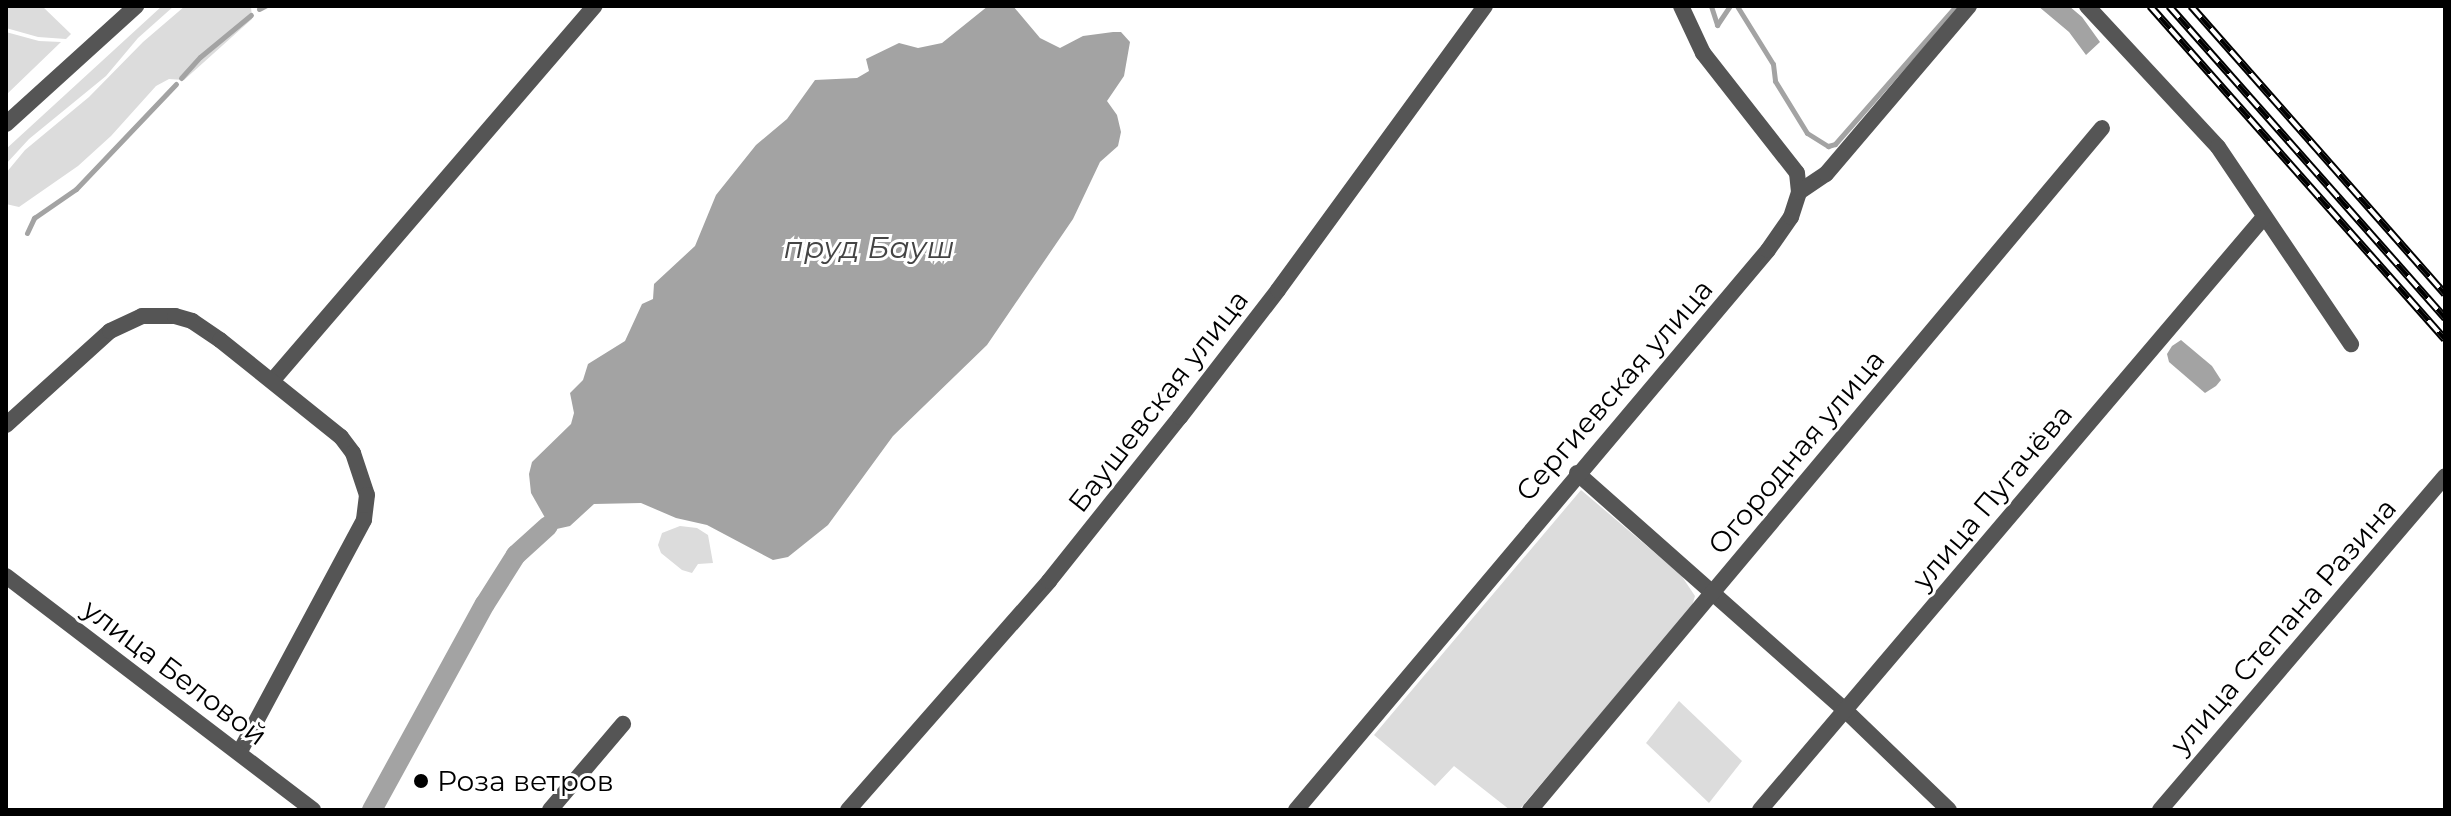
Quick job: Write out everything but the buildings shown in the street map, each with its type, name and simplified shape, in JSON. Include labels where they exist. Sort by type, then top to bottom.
[{"type":"street","points":[[6,124],[136,6]]},
{"type":"street","points":[[272,381],[595,6]]},
{"type":"street","name":"Баушевская улица","points":[[848,810],[1049,581],[1180,417],[1278,290],[1485,6]]},
{"type":"street","points":[[1681,6],[1703,53],[1797,173],[1799,192]]},
{"type":"street","name":"Сергиевская улица","points":[[1296,810],[1768,250],[1791,217],[1799,192],[1826,174],[1969,6]]},
{"type":"street","points":[[2087,6],[2218,147],[2264,217],[2300,263],[2351,344]]},
{"type":"street","name":"Огородная улица","points":[[1530,810],[2102,128]]},
{"type":"street","name":"улица Пугачёва","points":[[1760,810],[2264,217]]},
{"type":"street","points":[[6,425],[110,331],[142,316],[175,316],[192,321],[272,381],[341,437],[353,453],[367,495],[364,520],[239,753]]},
{"type":"street","points":[[1577,473],[1845,710],[1949,810]]},
{"type":"street","name":"улица Степана Разина","points":[[2160,810],[2445,476]]},
{"type":"street","name":"улица Беловой","points":[[6,576],[313,810]]},
{"type":"street","points":[[550,810],[623,724]]},
{"type":"shaded area","points":[[6,6],[42,6],[71,34],[66,39],[38,37],[6,28]]},
{"type":"shaded area","points":[[162,6],[174,6],[138,38],[106,76],[29,139],[6,164],[6,149]]},
{"type":"shaded area","points":[[185,6],[251,6],[252,19],[184,80],[169,79],[156,86],[111,136],[78,166],[19,207],[6,204],[6,173],[25,150],[89,97],[143,42]]},
{"type":"shaded area","points":[[6,32],[39,41],[61,42],[6,95]]},
{"type":"shaded area","points":[[1581,490],[1681,575],[1695,596],[1692,606],[1519,810],[1510,810],[1454,766],[1435,786],[1374,735]]},
{"type":"shaded area","points":[[680,526],[697,528],[708,535],[713,563],[698,564],[692,573],[682,570],[661,553],[658,545],[662,533]]},
{"type":"shaded area","points":[[1679,701],[1742,761],[1709,803],[1646,743]]},
{"type":"water","name":"пруд Бауш","points":[[988,6],[1013,6],[1040,38],[1060,48],[1083,36],[1113,32],[1121,32],[1130,42],[1124,76],[1107,101],[1117,115],[1121,132],[1118,146],[1100,162],[1073,219],[987,345],[893,436],[828,525],[788,557],[773,560],[707,525],[676,518],[641,503],[594,504],[570,526],[552,530],[531,493],[529,474],[532,462],[571,424],[574,413],[570,393],[583,380],[588,364],[625,341],[642,304],[653,299],[654,284],[695,246],[716,195],[756,145],[787,119],[815,80],[857,78],[869,71],[866,59],[899,43],[918,48],[942,43]]},
{"type":"water","points":[[2038,6],[2069,6],[2082,17],[2100,42],[2086,55],[2069,32]]},
{"type":"water","points":[[2181,340],[2212,366],[2221,380],[2205,393],[2169,362],[2167,354]]},
{"type":"waterway","points":[[259,9],[265,6]]},
{"type":"waterway","points":[[1711,6],[1717,25],[1730,6]]},
{"type":"waterway","points":[[1737,6],[1773,64],[1775,81],[1807,133],[1828,146],[1835,144],[1956,6]]},
{"type":"waterway","points":[[181,78],[200,57],[251,15]]},
{"type":"waterway","points":[[27,233],[34,218],[76,189],[176,84]]},
{"type":"waterway","points":[[372,810],[485,604],[516,555],[548,526]]},
{"type":"railway","points":[[2150,6],[2445,339]]},
{"type":"railway","points":[[2169,6],[2445,318]]},
{"type":"railway","points":[[2191,6],[2445,294]]},
{"type":"place","name":"Роза ветров","points":[[421,781]]}]
